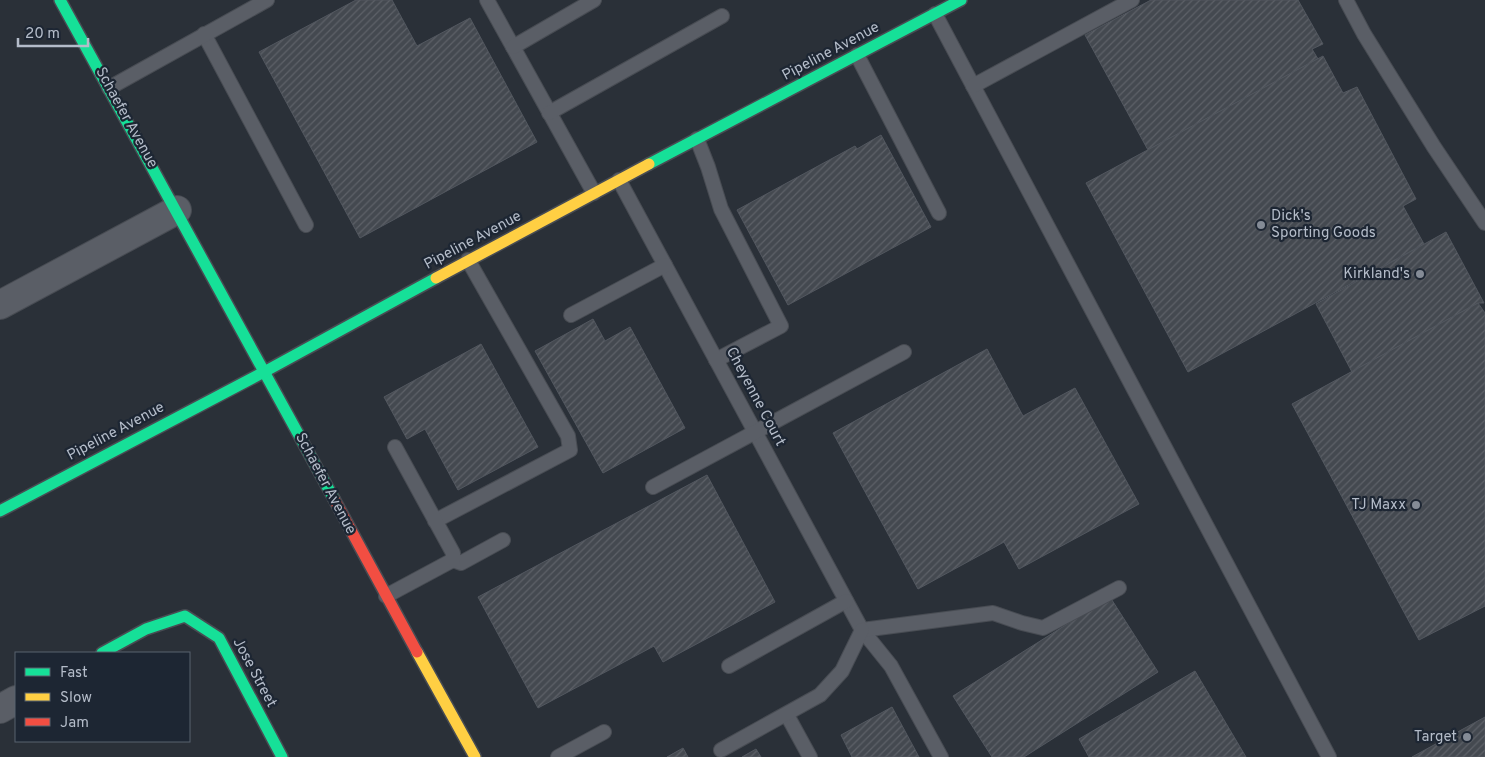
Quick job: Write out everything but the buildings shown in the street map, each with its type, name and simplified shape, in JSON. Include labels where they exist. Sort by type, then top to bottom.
[{"type":"main road","name":"Schaefer Avenue","points":[[60,0],[177,210],[475,757]]},
{"type":"main road","name":"Pipeline Avenue","points":[[0,511],[264,372],[594,193],[961,0]]},
{"type":"main road","name":"Jose Street","points":[[104,652],[146,629],[185,616],[219,638],[282,757]]},
{"type":"street","points":[[0,305],[177,210]]},
{"type":"street","points":[[0,709],[15,701]]},
{"type":"lane","points":[[109,88],[267,0]]},
{"type":"lane","points":[[487,0],[594,193]]},
{"type":"lane","points":[[513,47],[594,0]]},
{"type":"lane","points":[[973,86],[1132,0]]},
{"type":"lane","points":[[1346,0],[1364,34],[1408,106],[1485,223]]},
{"type":"lane","points":[[935,14],[1329,757]]},
{"type":"lane","points":[[550,113],[722,16]]},
{"type":"lane","points":[[204,34],[306,225]]},
{"type":"lane","points":[[857,55],[939,213]]},
{"type":"lane","points":[[697,139],[721,209],[781,326],[716,360]]},
{"type":"lane","name":"Cheyenne Court","points":[[619,180],[846,602],[862,630],[891,666],[940,757]]},
{"type":"lane","points":[[435,521],[570,450],[568,436],[468,260]]},
{"type":"lane","points":[[571,315],[665,265]]},
{"type":"lane","points":[[653,487],[904,352]]},
{"type":"lane","points":[[395,447],[453,553],[452,560]]},
{"type":"lane","points":[[386,596],[452,560],[461,563],[503,540]]},
{"type":"lane","points":[[721,750],[820,695],[842,672],[862,630],[993,613],[1043,628],[1119,588]]},
{"type":"lane","points":[[729,666],[846,602]]},
{"type":"lane","points":[[787,714],[810,757]]},
{"type":"lane","points":[[558,757],[604,732]]},
{"type":"traffic: fast","points":[[60,0],[334,499]]},
{"type":"traffic: fast","points":[[649,164],[961,0]]},
{"type":"traffic: fast","points":[[0,511],[264,372],[436,278]]},
{"type":"traffic: fast","points":[[104,652],[146,629],[185,616],[219,638],[282,757]]},
{"type":"traffic: slow","points":[[436,278],[649,164]]},
{"type":"traffic: slow","points":[[417,652],[475,757]]},
{"type":"traffic: jam","points":[[334,499],[417,652]]},
{"type":"place","name":"Dick's Sporting Goods","points":[[1261,225]]},
{"type":"place","name":"Kirkland's","points":[[1420,274]]},
{"type":"place","name":"TJ Maxx","points":[[1416,505]]},
{"type":"place","name":"Target","points":[[1467,737]]}]
